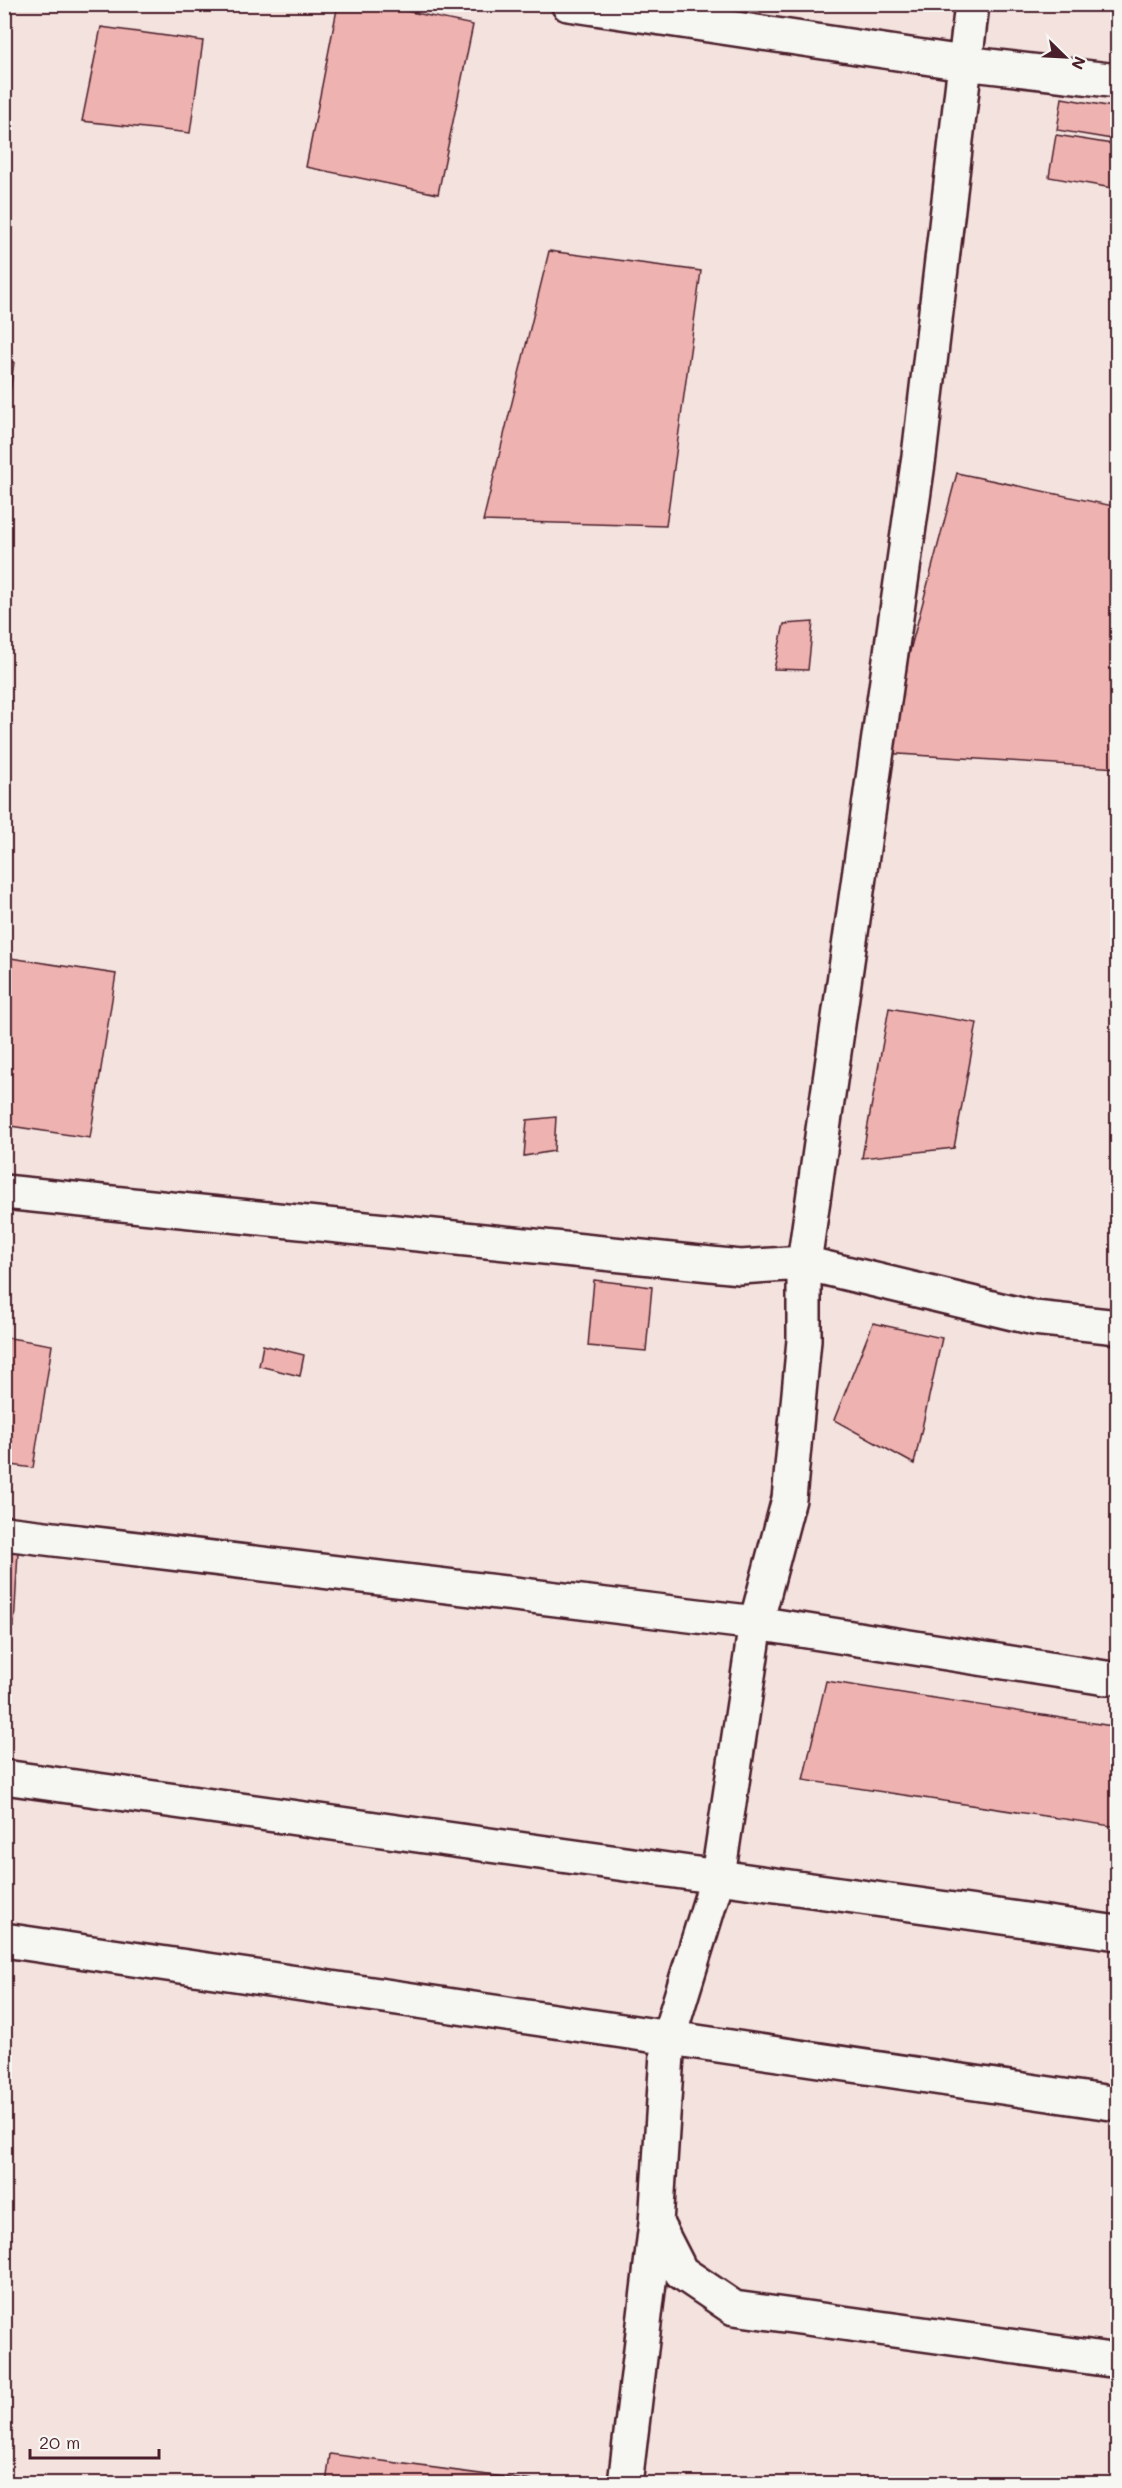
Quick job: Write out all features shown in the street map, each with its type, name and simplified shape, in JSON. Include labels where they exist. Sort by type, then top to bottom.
[{"type":"main road","points":[[568,4],[964,63],[1118,81]]},
{"type":"main road","points":[[625,2484],[656,2223],[668,2039],[718,1876],[756,1623],[789,1499],[804,1340],[804,1263],[919,456],[972,4]]},
{"type":"main road","points":[[4,1192],[741,1267],[804,1263],[1034,1318],[1118,1327]]},
{"type":"main road","points":[[4,1533],[756,1623],[1106,1678]]},
{"type":"main road","points":[[4,1777],[1118,1933]]},
{"type":"main road","points":[[4,1940],[1118,2104]]},
{"type":"main road","points":[[656,2223],[681,2272],[734,2308],[1118,2361]]},
{"type":"building","points":[[338,4],[373,4],[473,25],[438,194],[306,167]]},
{"type":"building","points":[[101,27],[203,41],[190,133],[82,121]]},
{"type":"building","points":[[1062,98],[1118,108],[1118,140],[1057,130]]},
{"type":"building","points":[[1056,135],[1118,145],[1118,189],[1049,177]]},
{"type":"building","points":[[549,251],[701,271],[666,526],[483,521]]},
{"type":"building","points":[[4,361],[14,362],[4,439]]},
{"type":"building","points":[[957,473],[1118,507],[1118,768],[883,753]]},
{"type":"building","points":[[813,622],[808,670],[774,669],[784,624]]},
{"type":"building","points":[[4,957],[116,974],[90,1138],[4,1125]]},
{"type":"building","points":[[889,1008],[977,1023],[954,1148],[862,1158]]},
{"type":"building","points":[[556,1117],[554,1151],[524,1156],[527,1120]]},
{"type":"building","points":[[594,1280],[652,1287],[646,1351],[588,1346]]},
{"type":"building","points":[[873,1323],[942,1338],[914,1464],[834,1420]]},
{"type":"building","points":[[4,1337],[52,1345],[33,1468],[4,1464]]},
{"type":"building","points":[[263,1345],[304,1355],[300,1376],[259,1366]]},
{"type":"building","points":[[4,1548],[18,1551],[14,1627],[4,1625]]},
{"type":"building","points":[[826,1681],[1118,1727],[1118,1827],[803,1780]]},
{"type":"building","points":[[330,2454],[548,2483],[326,2484]]}]
